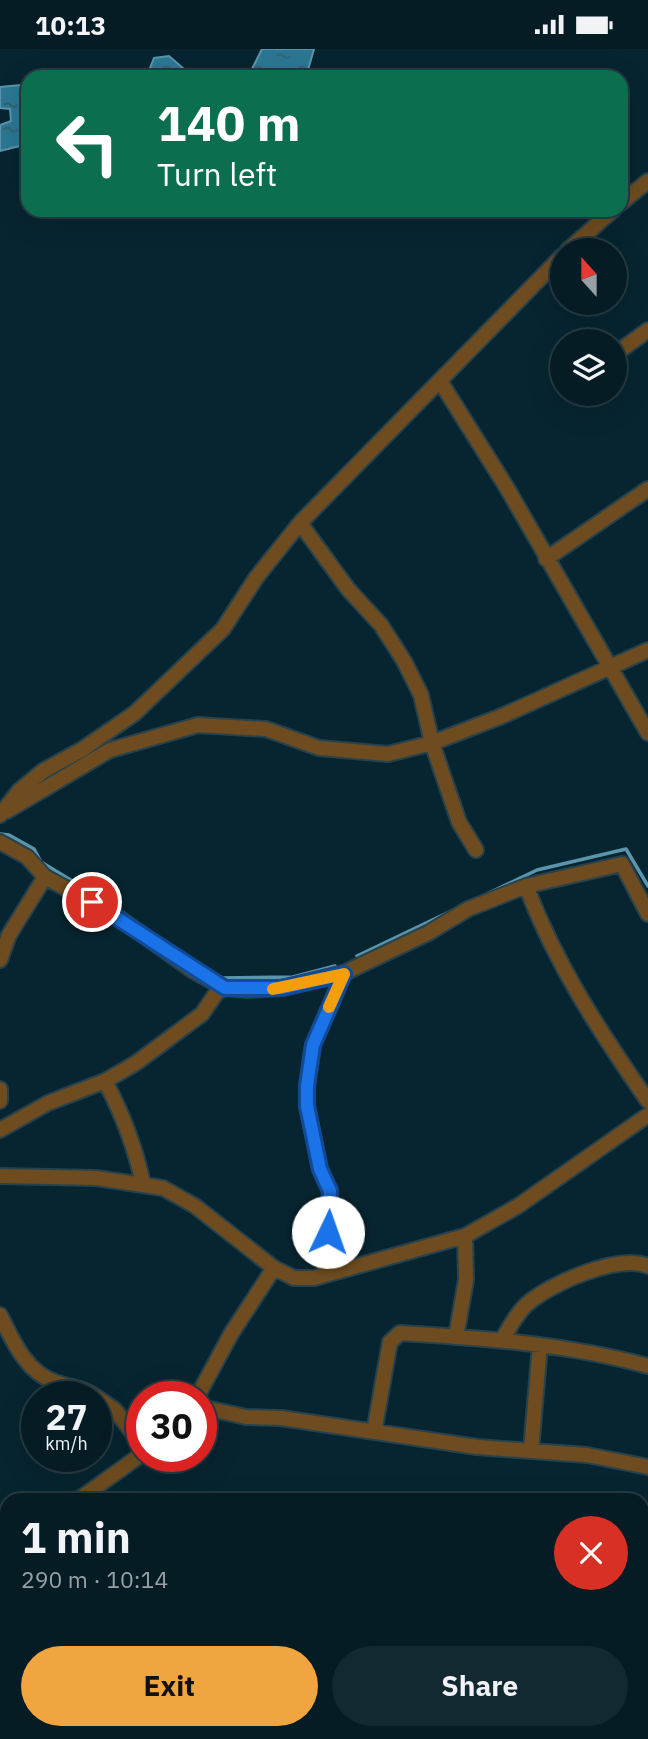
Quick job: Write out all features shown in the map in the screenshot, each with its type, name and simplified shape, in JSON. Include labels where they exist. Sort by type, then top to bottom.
[{"type":"street","points":[[628,197],[648,181]]},
{"type":"street","points":[[582,238],[606,217]]},
{"type":"street","points":[[0,815],[19,790],[135,713],[214,638],[300,523],[550,268]]},
{"type":"street","points":[[627,345],[648,330]]},
{"type":"street","points":[[440,381],[507,488],[648,733]]},
{"type":"street","points":[[547,559],[648,489]]},
{"type":"street","points":[[300,523],[348,589],[381,625],[404,661],[421,695],[432,743],[459,822],[476,850]]},
{"type":"street","points":[[0,815],[110,750],[198,725],[266,729],[319,748],[388,754],[432,743],[610,670],[648,650]]},
{"type":"street","points":[[0,842],[26,857],[45,877],[115,915],[192,970],[225,988]]},
{"type":"street","points":[[0,1130],[48,1103],[105,1081],[136,1062],[202,1014],[217,992],[225,988],[282,988],[344,974],[428,933],[468,909],[526,886],[622,864],[648,914]]},
{"type":"street","points":[[0,960],[9,935],[45,877]]},
{"type":"street","points":[[526,886],[564,973],[604,1038],[648,1101]]},
{"type":"street","points":[[324,1275],[330,1191],[320,1169],[307,1106],[307,1086],[313,1045],[344,974]]},
{"type":"street","points":[[105,1081],[124,1115],[135,1145],[143,1184]]},
{"type":"street","points":[[0,1089],[0,1101]]},
{"type":"street","points":[[0,1176],[96,1178],[163,1188],[195,1206],[274,1268],[294,1278],[324,1275],[465,1236],[518,1206],[648,1115]]},
{"type":"street","points":[[456,1336],[466,1280],[465,1236]]},
{"type":"street","points":[[502,1340],[529,1303],[549,1291],[613,1263],[648,1265]]},
{"type":"street","points":[[206,1381],[231,1333],[274,1268]]},
{"type":"street","points":[[0,1315],[19,1352],[34,1370],[51,1381]]},
{"type":"street","points":[[374,1433],[390,1342],[400,1333],[540,1345],[648,1366]]},
{"type":"street","points":[[531,1451],[540,1345]]},
{"type":"street","points":[[112,1408],[126,1424]]},
{"type":"street","points":[[217,1410],[246,1417],[281,1418],[374,1433],[587,1455],[648,1467]]},
{"type":"street","points":[[88,1493],[126,1466]]},
{"type":"water","points":[[262,49],[314,49],[308,70],[252,70]]},
{"type":"water","points":[[169,56],[185,70],[149,70],[154,58]]},
{"type":"water","points":[[21,85],[21,146],[0,151],[0,125],[11,121],[10,109],[0,108],[0,87]]},
{"type":"waterway","points":[[0,834],[9,835],[34,849],[41,862],[112,905]]},
{"type":"waterway","points":[[357,956],[537,870],[626,849],[648,886]]},
{"type":"waterway","points":[[170,946],[201,967]]},
{"type":"waterway","points":[[219,978],[293,977],[335,966]]},
{"type":"slow traffic","points":[[273,989],[344,974],[329,1007]]},
{"type":"route","points":[[92,902],[165,949],[192,970],[225,988],[282,988],[344,974],[313,1045],[307,1086],[307,1106],[320,1169],[330,1191],[328,1232]]}]
